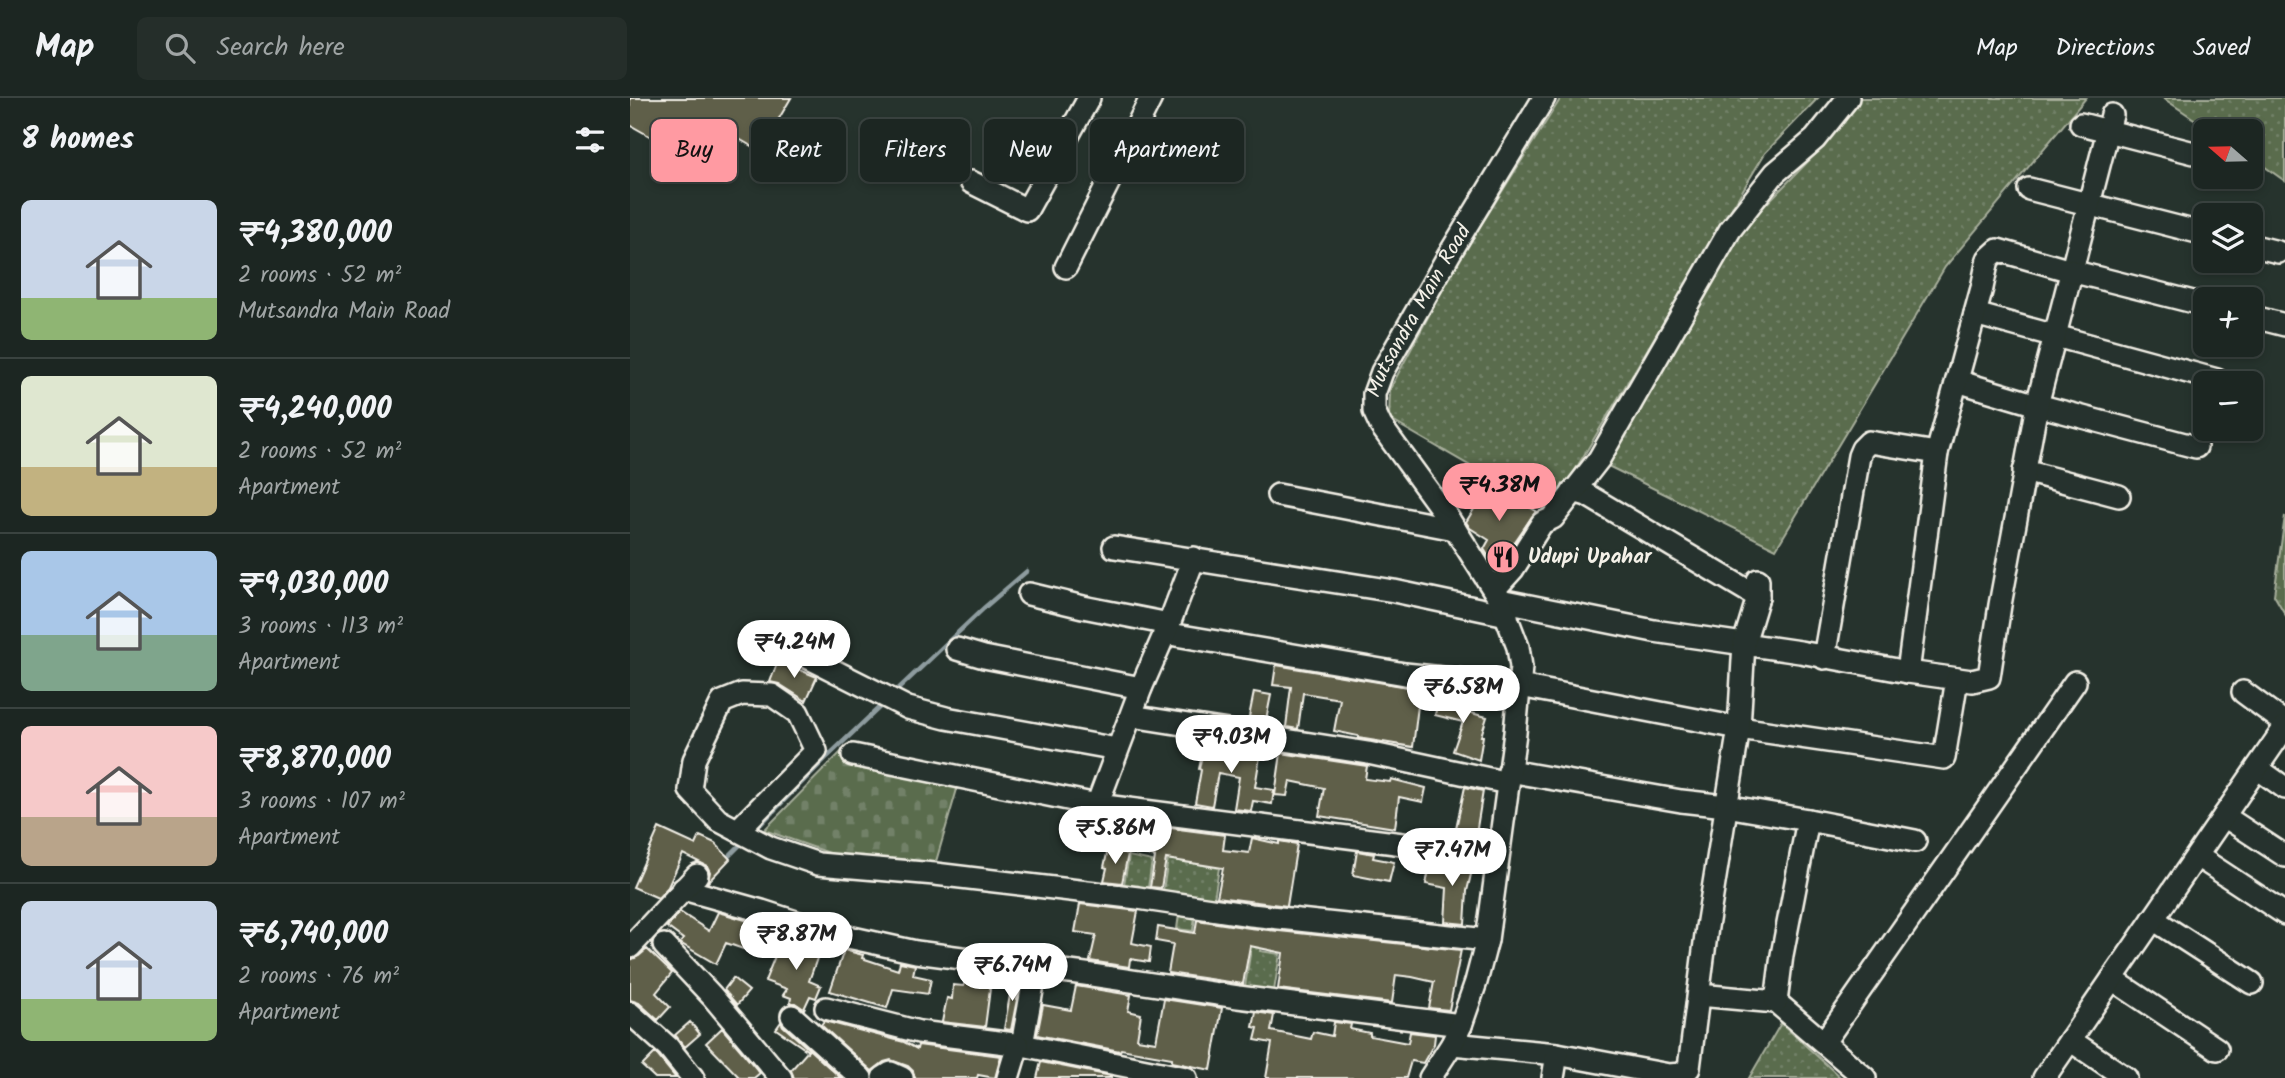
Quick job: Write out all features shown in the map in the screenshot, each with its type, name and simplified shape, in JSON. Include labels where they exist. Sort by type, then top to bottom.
[{"type":"street","points":[[971,182],[1027,210],[1090,98]]},
{"type":"street","name":"Mutsandra Main Road","points":[[1430,1078],[1457,1034],[1476,982],[1487,940],[1521,667],[1518,647],[1500,602],[1455,529],[1381,426],[1374,411],[1374,394],[1382,372],[1544,98]]},
{"type":"street","points":[[1500,602],[1513,569],[1542,523],[1553,518],[1599,459],[1730,230],[1775,173],[1815,139],[1848,98]]},
{"type":"street","points":[[1066,267],[1143,101]]},
{"type":"street","points":[[2081,124],[2110,123],[2193,153]]},
{"type":"street","points":[[1114,547],[1394,591],[1500,602],[1654,631],[1745,643],[1908,672],[1972,681],[1989,677],[2037,405],[2110,123]]},
{"type":"street","points":[[2029,189],[2193,231]]},
{"type":"street","points":[[2263,248],[2278,252]]},
{"type":"street","points":[[1908,672],[1937,453],[1975,314],[1987,259],[1998,250],[2193,302]]},
{"type":"street","points":[[1975,314],[2193,374]]},
{"type":"street","points":[[2263,319],[2285,325]]},
{"type":"street","points":[[1957,381],[2196,447]]},
{"type":"street","points":[[1825,657],[1862,449],[1869,442],[1937,453]]},
{"type":"street","points":[[2024,471],[2119,496]]},
{"type":"street","points":[[630,947],[690,882],[762,911],[830,933],[916,951],[1238,998],[1457,1034],[1669,1075],[1681,1074],[1689,1068],[1739,728],[1745,643],[1758,589],[1587,495],[1573,491]]},
{"type":"street","points":[[1278,495],[1455,529]]},
{"type":"street","points":[[1097,805],[1194,558]]},
{"type":"street","points":[[1029,594],[1167,629],[1405,674],[1520,686],[1739,728],[1944,758],[1957,679]]},
{"type":"street","points":[[957,649],[984,657],[1141,688]]},
{"type":"street","points":[[807,657],[908,708],[946,718],[1117,749]]},
{"type":"street","points":[[1824,1042],[2075,682]]},
{"type":"street","points":[[2044,1078],[2285,725],[2243,692]]},
{"type":"street","points":[[738,830],[816,751],[798,713],[772,695],[742,694],[722,702],[694,760],[690,790],[718,820],[771,848],[818,864],[935,874],[1138,898],[1251,915],[1487,940]]},
{"type":"street","points":[[1130,716],[1508,777],[1726,806],[1915,841]]},
{"type":"street","points":[[853,755],[1097,805],[1497,856]]},
{"type":"street","points":[[2257,768],[2285,788]]},
{"type":"street","points":[[2224,816],[2285,856]]},
{"type":"street","points":[[1776,1002],[1808,820]]},
{"type":"street","points":[[2197,856],[2285,915]]},
{"type":"street","points":[[2153,919],[2252,984]]},
{"type":"street","points":[[664,945],[712,996],[781,1078]]},
{"type":"street","points":[[1008,1078],[1020,1045],[1037,968]]},
{"type":"street","points":[[2112,979],[2217,1049]]},
{"type":"street","points":[[1699,995],[1776,1002],[1865,1078]]},
{"type":"street","points":[[826,1008],[919,1032],[1020,1045],[1186,1078]]},
{"type":"street","points":[[630,1013],[668,1047],[693,1078]]},
{"type":"street","points":[[792,1016],[861,1078]]},
{"type":"street","points":[[2070,1040],[2126,1078]]},
{"type":"street","points":[[1553,1078],[1557,1054]]},
{"type":"street","points":[[883,1078],[891,1073],[902,1078]]},
{"type":"green space","points":[[1561,98],[1818,98],[1765,153],[1550,512],[1389,419],[1390,389],[1455,266]]},
{"type":"green space","points":[[1858,98],[2086,98],[1945,267],[1776,549],[1604,464],[1734,237],[1829,140]]},
{"type":"green space","points":[[2163,98],[2285,98],[2285,181],[2263,165],[2263,119],[2194,119]]},
{"type":"green space","points":[[2285,516],[2285,614],[2274,595]]},
{"type":"green space","points":[[847,746],[962,772],[935,865],[835,855],[764,830]]},
{"type":"green space","points":[[1129,856],[1152,861],[1148,888],[1124,884]]},
{"type":"green space","points":[[1168,859],[1219,868],[1214,899],[1163,890]]},
{"type":"green space","points":[[1179,914],[1195,917],[1193,931],[1177,929]]},
{"type":"green space","points":[[1255,923],[1266,923],[1260,951],[1280,954],[1274,991],[1245,986]]},
{"type":"green space","points":[[1781,1023],[1841,1078],[1749,1078]]},
{"type":"building","points":[[630,98],[791,98],[779,119],[751,119],[751,146],[737,138],[737,119],[651,119],[651,137],[630,125]]},
{"type":"building","points":[[1487,488],[1513,504],[1516,499],[1536,511],[1498,566],[1484,549],[1489,540],[1470,528],[1466,522]]},
{"type":"building","points":[[778,661],[817,677],[806,701],[779,684],[770,682]]},
{"type":"building","points":[[1276,665],[1420,689],[1413,747],[1334,731],[1340,699],[1303,693],[1298,729],[1286,727],[1291,687],[1273,685]]},
{"type":"building","points":[[1440,691],[1458,693],[1455,709],[1487,717],[1481,736],[1479,760],[1453,751],[1463,722],[1435,715]]},
{"type":"building","points":[[1254,692],[1271,695],[1266,720],[1249,717]]},
{"type":"building","points":[[1205,741],[1242,752],[1243,747],[1261,750],[1255,787],[1274,790],[1272,804],[1253,801],[1251,811],[1234,809],[1239,777],[1218,773],[1212,806],[1195,803]]},
{"type":"building","points":[[1281,753],[1367,766],[1365,779],[1390,782],[1391,779],[1426,788],[1423,802],[1399,797],[1395,828],[1319,816],[1324,788],[1290,781],[1287,796],[1275,795]]},
{"type":"building","points":[[1465,787],[1483,791],[1475,840],[1454,837]]},
{"type":"building","points":[[1140,824],[1225,835],[1223,850],[1249,853],[1252,838],[1279,844],[1279,841],[1297,844],[1287,906],[1217,897],[1223,868],[1166,859],[1161,888],[1150,887],[1155,857],[1135,852]]},
{"type":"building","points":[[659,828],[696,845],[700,836],[715,843],[730,859],[708,882],[710,872],[707,866],[683,854],[668,887],[658,898],[633,887]]},
{"type":"building","points":[[1108,849],[1128,854],[1122,883],[1104,881]]},
{"type":"building","points":[[1357,851],[1374,854],[1373,858],[1394,862],[1389,882],[1353,875]]},
{"type":"building","points":[[1431,861],[1473,866],[1467,891],[1465,924],[1445,922],[1447,888],[1426,884]]},
{"type":"building","points":[[1080,904],[1138,911],[1132,943],[1151,947],[1149,962],[1130,959],[1129,967],[1090,961],[1096,935],[1075,932]]},
{"type":"building","points":[[680,912],[709,931],[718,912],[766,926],[761,939],[767,942],[758,954],[726,943],[716,964],[680,943],[683,939],[667,927]]},
{"type":"building","points":[[1197,920],[1461,950],[1449,1010],[1429,1008],[1434,982],[1396,975],[1392,1003],[1278,989],[1283,953],[1250,946],[1243,984],[1168,973],[1173,944],[1156,941],[1158,927],[1195,933]]},
{"type":"building","points":[[804,938],[822,944],[809,981],[821,986],[816,998],[810,996],[804,1009],[790,1003],[791,998],[783,995],[787,989],[765,981],[779,946],[798,954]]},
{"type":"building","points":[[647,949],[672,973],[656,993],[670,1007],[658,1020],[639,1003],[630,1000],[630,960]]},
{"type":"building","points":[[844,950],[898,970],[900,962],[915,965],[913,975],[931,979],[928,994],[893,989],[887,1008],[830,991]]},
{"type":"building","points":[[733,978],[749,991],[737,1005],[724,990]]},
{"type":"building","points":[[1013,978],[1021,979],[1011,1030],[1004,1029]]},
{"type":"building","points":[[965,979],[991,981],[985,1027],[942,1022],[947,998],[952,999],[953,985],[964,986]]},
{"type":"building","points":[[1076,986],[1131,995],[1128,1011],[1141,1014],[1137,1039],[1156,1042],[1164,999],[1222,1008],[1211,1070],[1172,1062],[1172,1058],[1037,1035],[1043,1005],[1071,1010]]},
{"type":"building","points":[[1256,1012],[1274,1015],[1271,1031],[1311,1039],[1313,1032],[1332,1036],[1334,1022],[1351,1024],[1350,1029],[1370,1033],[1370,1036],[1408,1043],[1410,1032],[1435,1035],[1434,1044],[1423,1063],[1411,1061],[1406,1078],[1266,1078],[1272,1043],[1255,1040],[1258,1028],[1253,1027]]},
{"type":"building","points":[[824,1021],[904,1042],[917,1049],[918,1045],[1001,1056],[995,1078],[978,1075],[977,1078],[915,1078],[908,1066],[891,1060],[872,1071],[821,1025]]},
{"type":"building","points":[[690,1022],[700,1034],[685,1047],[675,1035]]},
{"type":"building","points":[[781,1022],[841,1078],[794,1078],[791,1070],[808,1051],[776,1029]]},
{"type":"building","points":[[722,1028],[760,1073],[754,1078],[740,1078],[706,1043]]},
{"type":"building","points":[[655,1053],[676,1078],[655,1078],[642,1066]]},
{"type":"building","points":[[1041,1062],[1111,1076],[1111,1078],[1037,1078]]},
{"type":"waterway","points":[[893,694],[1027,571]]},
{"type":"waterway","points":[[754,831],[885,702]]},
{"type":"waterway","points":[[724,861],[745,840]]},
{"type":"place","name":"Udupi Upahar","points":[[1503,557]]}]
